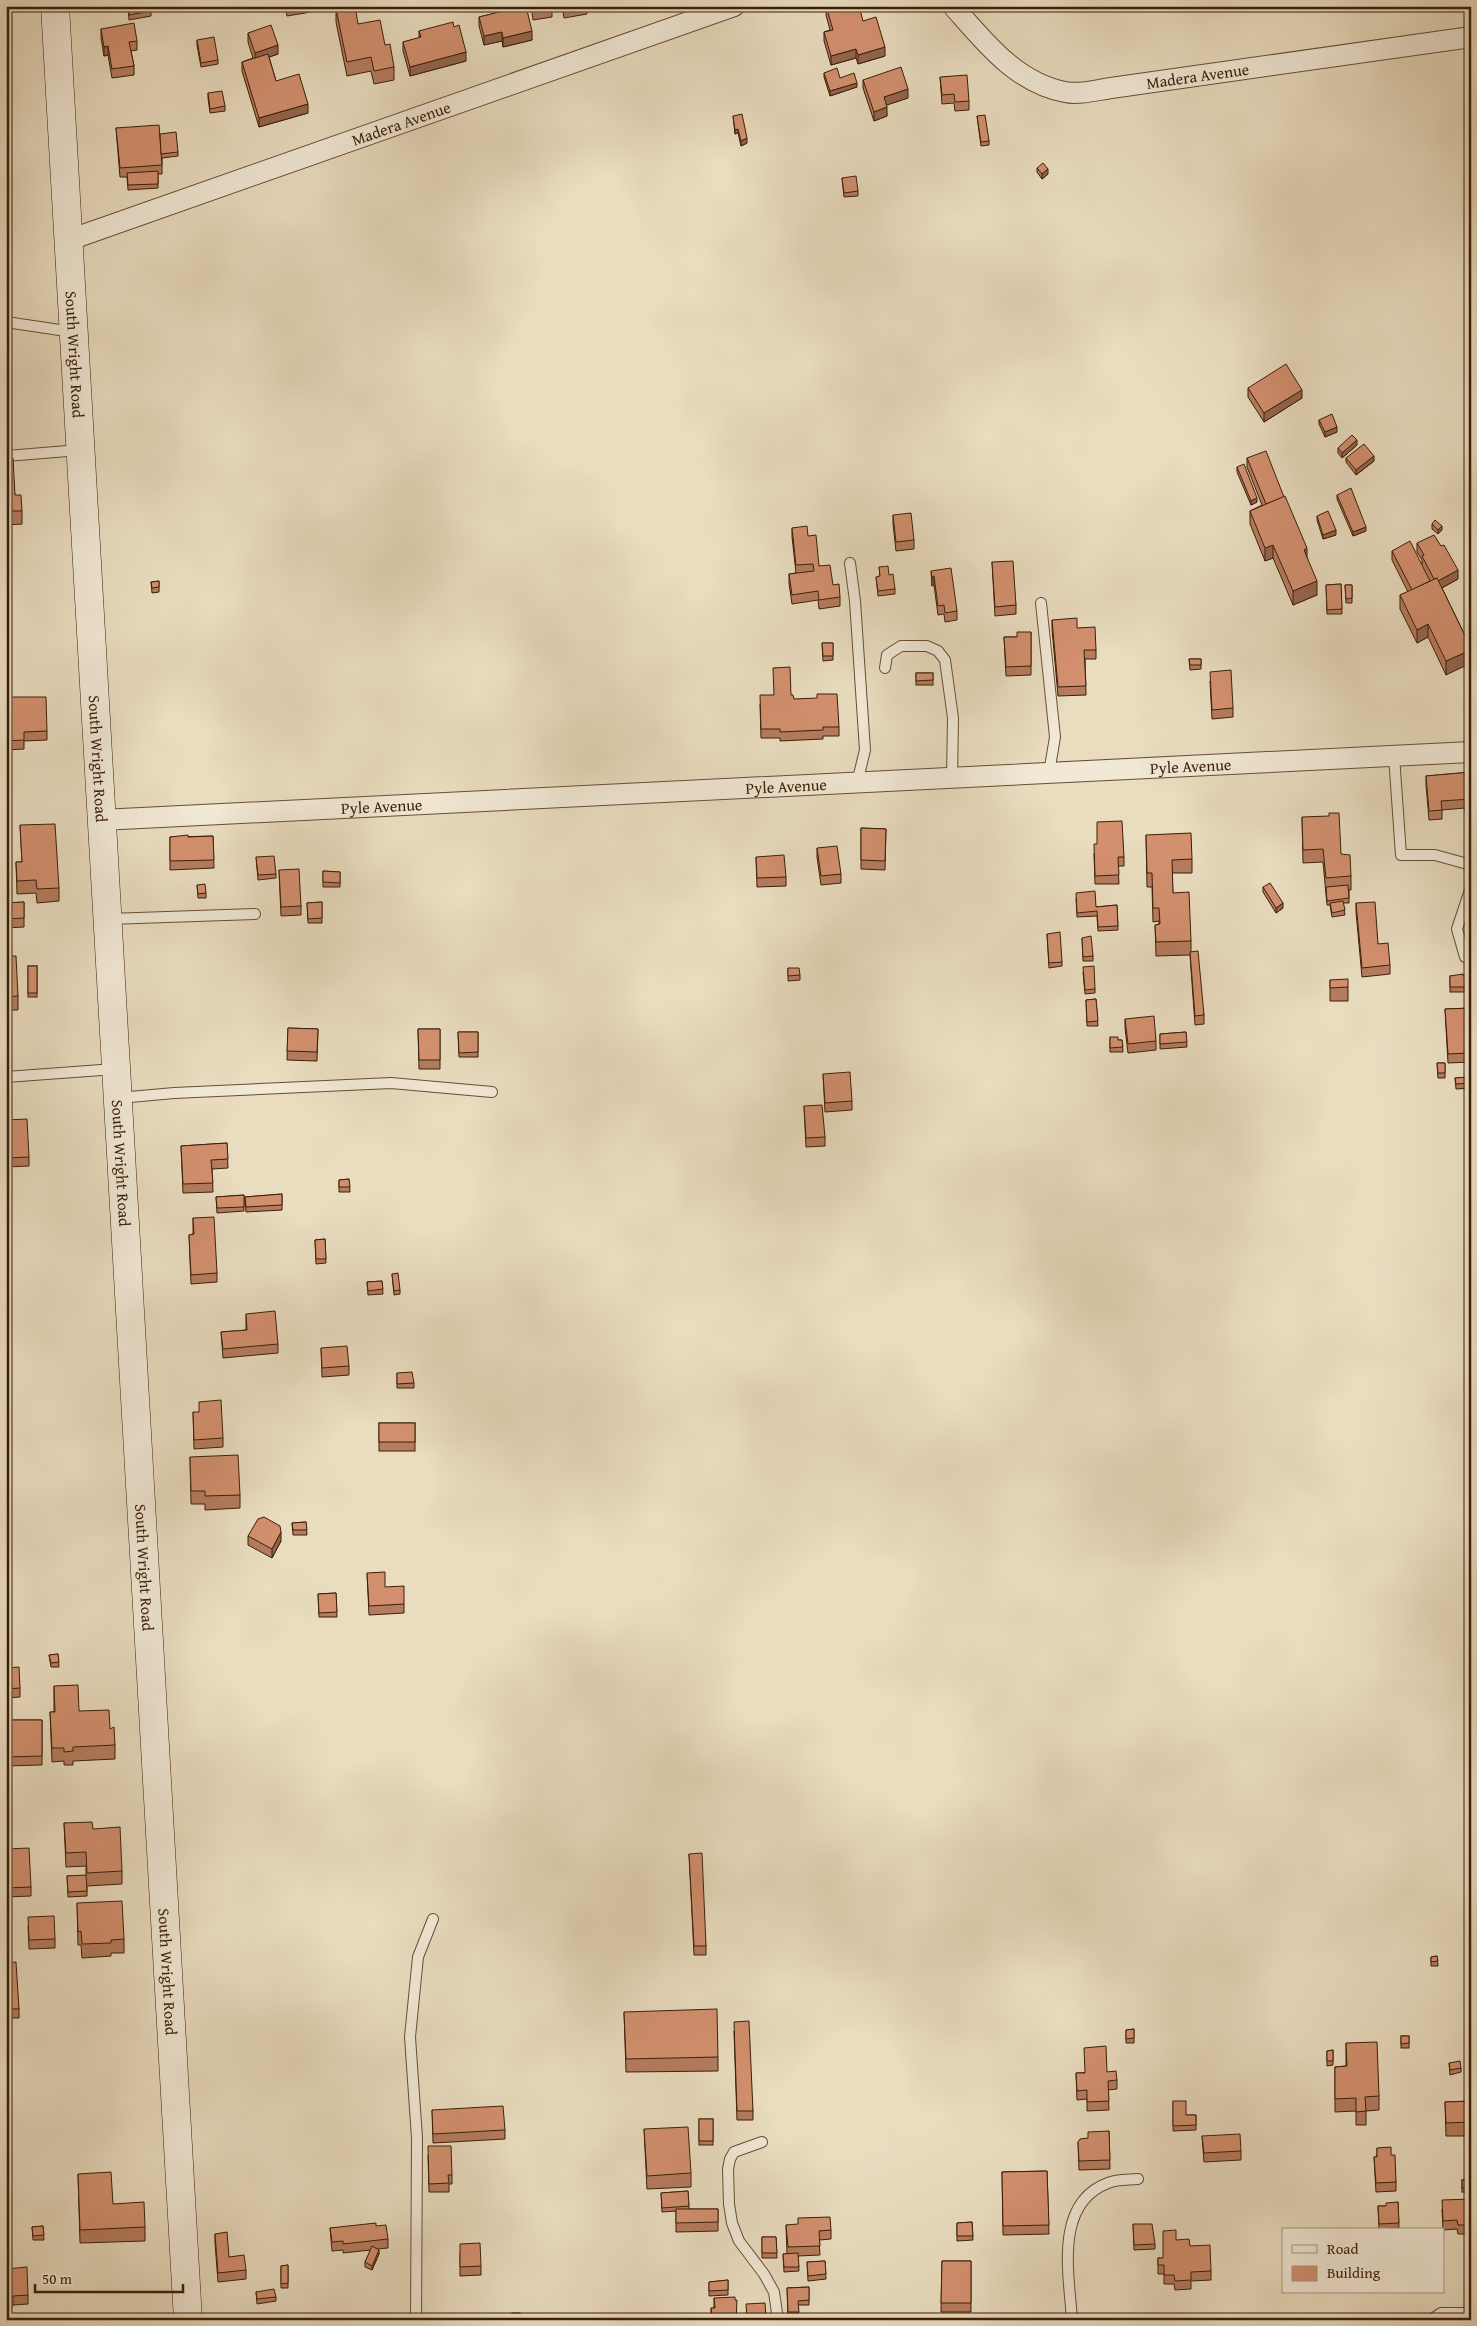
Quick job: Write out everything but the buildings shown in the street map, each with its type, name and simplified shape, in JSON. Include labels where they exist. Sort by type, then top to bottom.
[{"type":"main road","name":"South Wright Road","points":[[55,6],[70,240],[107,920],[188,2320]]},
{"type":"street","name":"Madera Avenue","points":[[70,240],[734,6]]},
{"type":"street","name":"Madera Avenue","points":[[953,6],[996,55],[1033,82],[1066,92],[1111,88],[1471,37]]},
{"type":"street","name":"Pyle Avenue","points":[[102,820],[1471,752]]},
{"type":"lane","points":[[6,322],[74,332]]},
{"type":"lane","points":[[6,456],[81,450]]},
{"type":"lane","points":[[850,563],[855,601],[865,750],[857,783]]},
{"type":"lane","points":[[1041,603],[1055,737],[1049,773]]},
{"type":"lane","points":[[885,668],[887,655],[901,646],[926,646],[938,652],[945,660],[953,718],[952,778]]},
{"type":"lane","points":[[1394,756],[1401,855],[1435,855],[1471,865]]},
{"type":"lane","points":[[1464,957],[1457,929],[1471,887]]},
{"type":"lane","points":[[107,920],[255,914]]},
{"type":"lane","points":[[6,1077],[116,1069]]},
{"type":"lane","points":[[118,1098],[174,1093],[391,1083],[492,1092]]},
{"type":"lane","points":[[416,2320],[417,2138],[410,2037],[418,1956],[434,1918]]},
{"type":"lane","points":[[762,2142],[734,2152],[730,2159],[728,2169],[729,2204],[732,2223],[739,2241],[764,2274],[774,2292],[778,2320]]},
{"type":"lane","points":[[1072,2320],[1068,2242],[1073,2217],[1086,2195],[1109,2182],[1138,2179]]},
{"type":"lane","points":[[1431,2320],[1441,2313],[1471,2313]]}]
